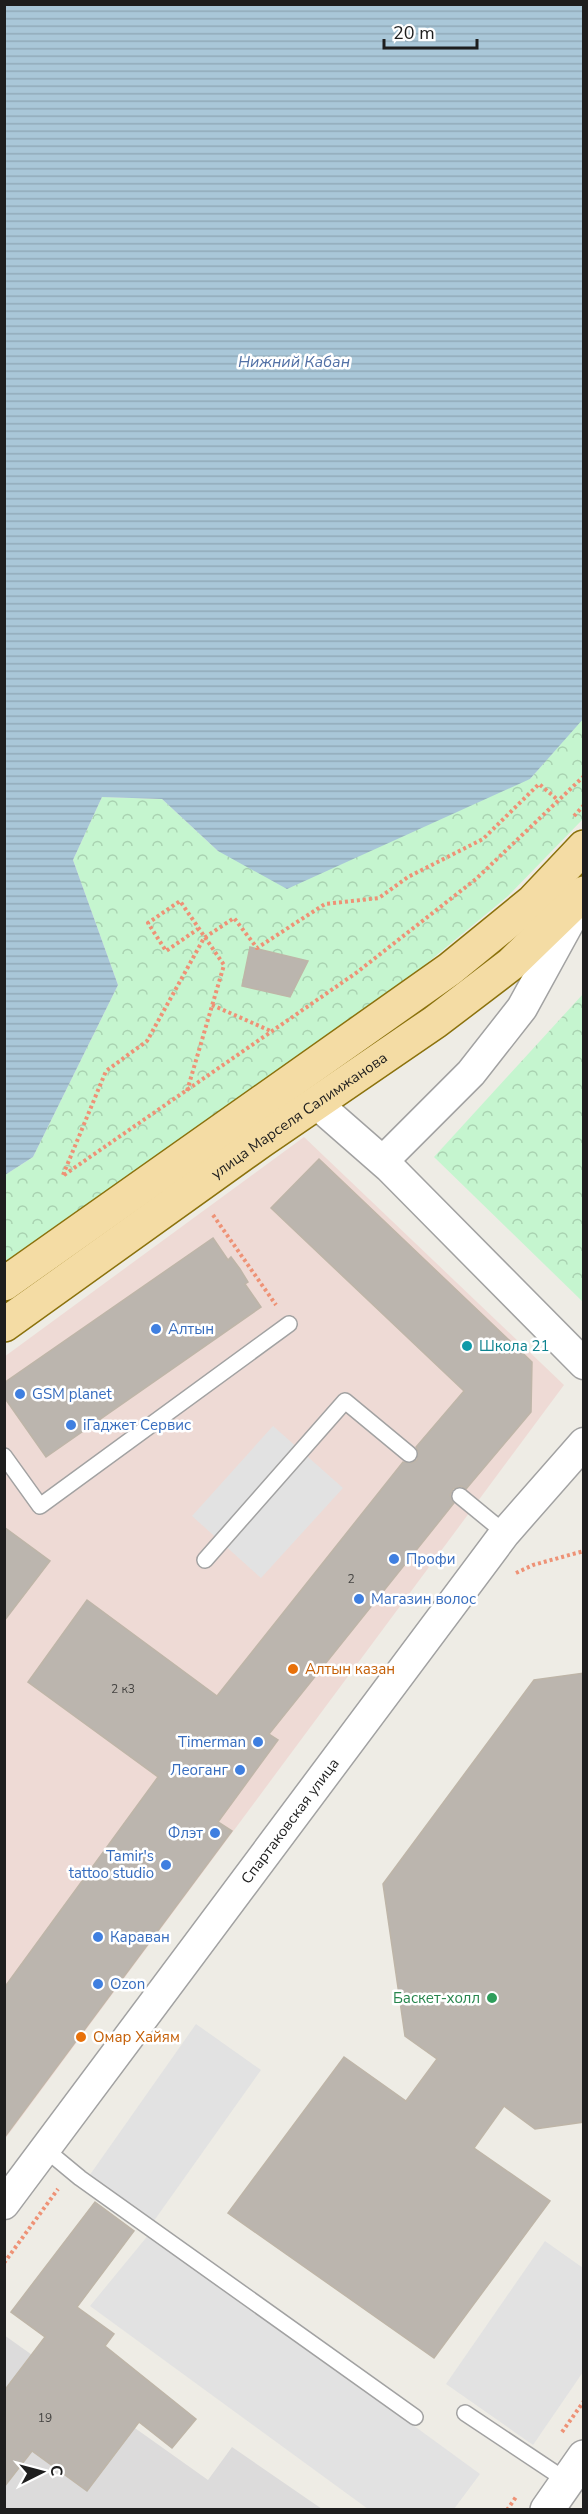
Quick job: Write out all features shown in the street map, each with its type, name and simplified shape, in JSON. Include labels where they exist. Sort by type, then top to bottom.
[{"type":"main road","points":[[4,1284],[450,969],[531,902],[584,848]]},
{"type":"main road","name":"улица Марселя Салимжанова","points":[[4,1325],[435,1022],[511,964],[584,894]]},
{"type":"street","points":[[383,1161],[471,1073],[522,1008],[584,894]]},
{"type":"street","points":[[317,1104],[383,1161],[584,1364]]},
{"type":"street","name":"Спартаковская улица","points":[[4,2204],[505,1533],[584,1443]]},
{"type":"street","points":[[548,2510],[575,2469]]},
{"type":"lane","points":[[4,1456],[40,1506],[289,1324]]},
{"type":"lane","points":[[205,1560],[345,1401],[409,1454]]},
{"type":"lane","points":[[460,1496],[505,1533]]},
{"type":"lane","points":[[45,2149],[80,2178],[415,2417]]},
{"type":"lane","points":[[465,2413],[575,2469]]},
{"type":"path","points":[[558,800],[539,784],[483,839],[408,878],[378,898],[325,904],[257,948],[234,918],[204,938],[147,1041],[106,1071],[63,1175],[187,1092],[356,973],[476,879],[584,776]]},
{"type":"path","points":[[187,1092],[224,965],[180,901],[148,923],[166,951],[198,929]]},
{"type":"path","points":[[212,1005],[273,1032]]},
{"type":"path","points":[[209,1210],[289,1324]]},
{"type":"shaded area","points":[[304,1137],[564,1385],[5,2139],[4,1357]]},
{"type":"shaded area","points":[[273,1426],[343,1488],[261,1578],[192,1516]]},
{"type":"shaded area","points":[[196,2024],[261,2070],[151,2225],[87,2179]]},
{"type":"shaded area","points":[[150,2233],[480,2474],[454,2509],[368,2509],[90,2306]]},
{"type":"shaded area","points":[[545,2241],[583,2268],[583,2372],[533,2445],[446,2384]]},
{"type":"shaded area","points":[[4,2335],[208,2480],[232,2447],[322,2509],[5,2509]]},
{"type":"green space","points":[[583,718],[583,819],[508,896],[356,1022],[5,1262],[5,1175],[33,1157],[118,985],[73,860],[102,797],[162,799],[218,851],[530,779]]},
{"type":"green space","points":[[583,994],[583,1302],[434,1157]]},
{"type":"water","name":"Нижний Кабан","points":[[5,4],[583,5],[584,718],[530,779],[287,889],[218,851],[162,799],[102,797],[73,860],[118,985],[33,1157],[5,1175]]},
{"type":"building","points":[[250,947],[308,961],[290,997],[242,986]]},
{"type":"building","points":[[319,1159],[532,1362],[531,1412],[466,1489],[461,1486],[453,1489],[450,1495],[454,1503],[269,1734],[278,1740],[218,1822],[232,1831],[4,2138],[4,1988],[158,1777],[28,1682],[87,1600],[217,1696],[403,1462],[412,1463],[417,1460],[416,1447],[464,1391],[271,1208]]},
{"type":"building","name":"Алтын","points":[[213,1238],[228,1260],[231,1257],[240,1269],[248,1282],[245,1284],[261,1307],[46,1457],[4,1397],[4,1383]]},
{"type":"building","points":[[4,1527],[50,1561],[4,1621]]},
{"type":"building","name":"Баскет-холл","points":[[584,1673],[584,2122],[535,2129],[504,2106],[474,2148],[550,2201],[434,2358],[228,2213],[344,2057],[406,2101],[437,2059],[405,2036],[383,1884],[534,1680]]},
{"type":"building","points":[[95,2202],[134,2231],[77,2307],[114,2334],[105,2346],[196,2419],[172,2448],[139,2422],[87,2491],[32,2451],[4,2487],[4,2391],[45,2337],[11,2312]]},
{"type":"place","name":"Алтын","points":[[156,1329]]},
{"type":"place","name":"Школа 21","points":[[467,1346]]},
{"type":"place","name":"GSM planet","points":[[20,1394]]},
{"type":"place","name":"iГаджет Сервис","points":[[71,1425]]},
{"type":"place","name":"Профи","points":[[394,1559]]},
{"type":"place","name":"Магазин волос","points":[[359,1599]]},
{"type":"place","name":"Алтын казан","points":[[293,1669]]},
{"type":"place","name":"Timerman","points":[[258,1742]]},
{"type":"place","name":"Леоганг","points":[[240,1770]]},
{"type":"place","name":"Флэт","points":[[215,1833]]},
{"type":"place","name":"Tamir's tattoo studio","points":[[166,1865]]},
{"type":"place","name":"Караван","points":[[98,1937]]},
{"type":"place","name":"Ozon","points":[[98,1984]]},
{"type":"place","name":"Баскет-холл","points":[[492,1998]]},
{"type":"place","name":"Омар Хайям","points":[[81,2037]]}]
